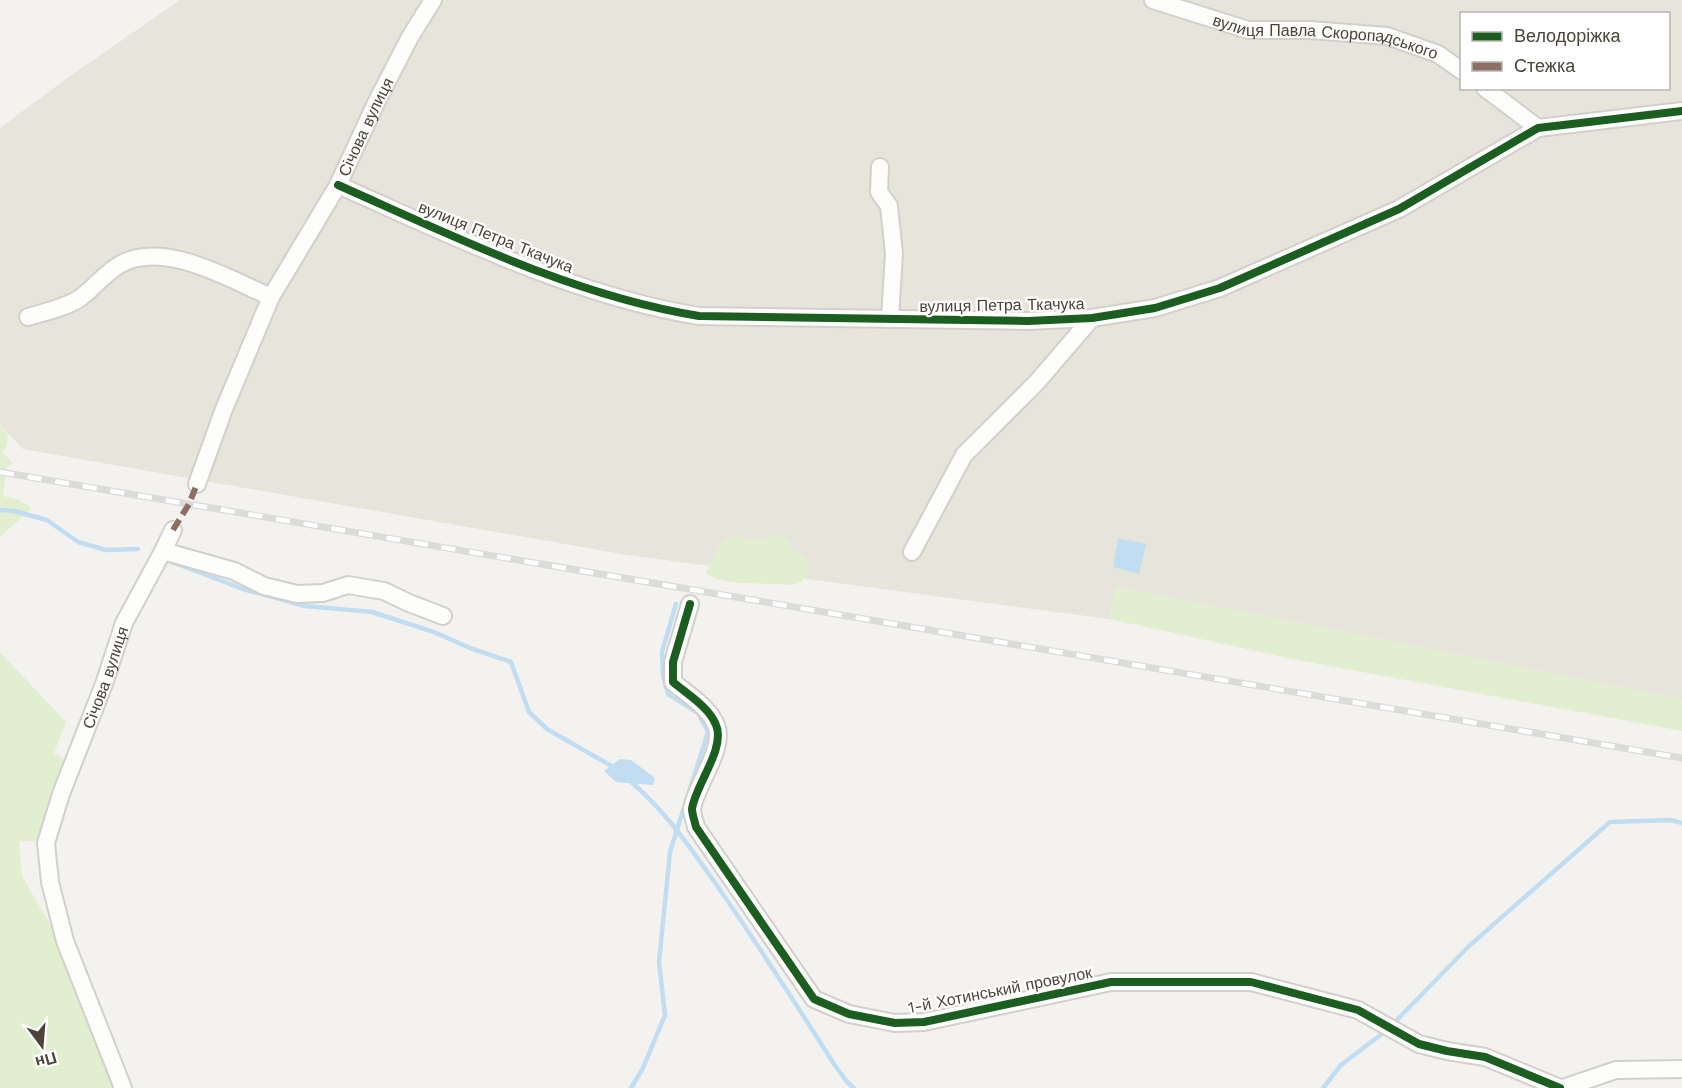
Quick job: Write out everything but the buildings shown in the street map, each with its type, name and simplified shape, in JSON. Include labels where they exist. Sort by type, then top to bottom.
[{"type":"street","name":"Січова вулиця","points":[[197,484],[224,409],[271,297],[338,185],[410,37],[434,0]]},
{"type":"street","name":"вулиця Павла Скоропадського","points":[[1153,0],[1248,30],[1310,30],[1387,36],[1438,54],[1460,70]]},
{"type":"street","points":[[1488,90],[1539,128]]},
{"type":"street","name":"вулиця Петра Ткачука","points":[[338,185],[538,272],[662,310],[699,316],[1028,321],[1092,318],[1155,308],[1220,288],[1399,209],[1539,128],[1682,111]]},
{"type":"street","points":[[880,167],[879,192],[890,206],[894,252],[890,319]]},
{"type":"street","points":[[28,317],[75,301],[116,267],[132,259],[143,257],[181,260],[271,297]]},
{"type":"street","points":[[912,552],[964,455],[1037,382],[1092,318]]},
{"type":"street","name":"Січова вулиця","points":[[123,1088],[65,941],[50,882],[46,843],[61,794],[104,684],[124,623],[164,551],[173,530]]},
{"type":"street","points":[[164,551],[234,571],[264,586],[297,594],[323,594],[348,585],[384,591],[443,616]]},
{"type":"street","name":"1-й Хотинський провулок","points":[[690,604],[672,662],[673,682],[705,709],[716,725],[718,737],[712,759],[692,809],[696,827],[814,999],[849,1014],[905,1023],[924,1022],[1111,982],[1251,981],[1358,1010],[1419,1044],[1485,1057],[1562,1088],[1617,1070],[1682,1069]]},
{"type":"shaded area","points":[[180,0],[1682,0],[1682,699],[1117,587],[1109,619],[627,555],[23,449],[0,425],[0,128],[70,76]]},
{"type":"green space","points":[[0,425],[8,435],[7,446],[2,452],[13,463],[7,467],[3,496],[17,499],[32,508],[0,537]]},
{"type":"green space","points":[[733,535],[751,540],[783,535],[794,550],[808,561],[809,572],[801,582],[792,585],[734,582],[706,573],[719,546]]},
{"type":"green space","points":[[1117,587],[1682,699],[1682,731],[1297,660],[1109,619]]},
{"type":"green space","points":[[0,652],[66,722],[54,753],[66,760],[38,841],[19,841],[22,876],[63,947],[117,1088],[0,1088]]},
{"type":"water","points":[[1118,538],[1146,544],[1139,574],[1113,567]]},
{"type":"water","points":[[620,759],[631,760],[655,778],[653,785],[616,782],[604,771]]},
{"type":"waterway","points":[[0,510],[14,511],[47,520],[78,542],[106,550],[138,549]]},
{"type":"waterway","points":[[164,559],[243,589],[305,606],[372,612],[434,632],[470,648],[511,662],[529,712],[547,729],[615,768]]},
{"type":"waterway","points":[[631,1088],[643,1068],[665,1015],[659,962],[670,852],[708,732],[698,713],[668,694],[663,676],[662,652],[676,604]]},
{"type":"waterway","points":[[630,781],[667,818],[688,845],[748,931],[834,1064],[854,1088]]},
{"type":"waterway","points":[[1393,1024],[1469,946],[1610,822],[1671,820],[1682,823]]},
{"type":"waterway","points":[[1323,1088],[1341,1065],[1387,1030]]},
{"type":"railway","points":[[0,472],[1682,758]]},
{"type":"marked path","points":[[173,530],[189,504],[197,484]]},
{"type":"cycle path","points":[[338,185],[470,244],[560,279],[652,307],[699,316],[1028,321],[1092,318],[1155,308],[1220,288],[1399,209],[1538,128],[1682,111]]},
{"type":"cycle path","points":[[690,604],[673,662],[673,682],[708,712],[713,718],[718,734],[714,756],[694,800],[692,809],[696,827],[814,999],[849,1014],[895,1023],[924,1022],[1111,982],[1251,982],[1358,1010],[1419,1044],[1485,1057],[1560,1088]]}]
